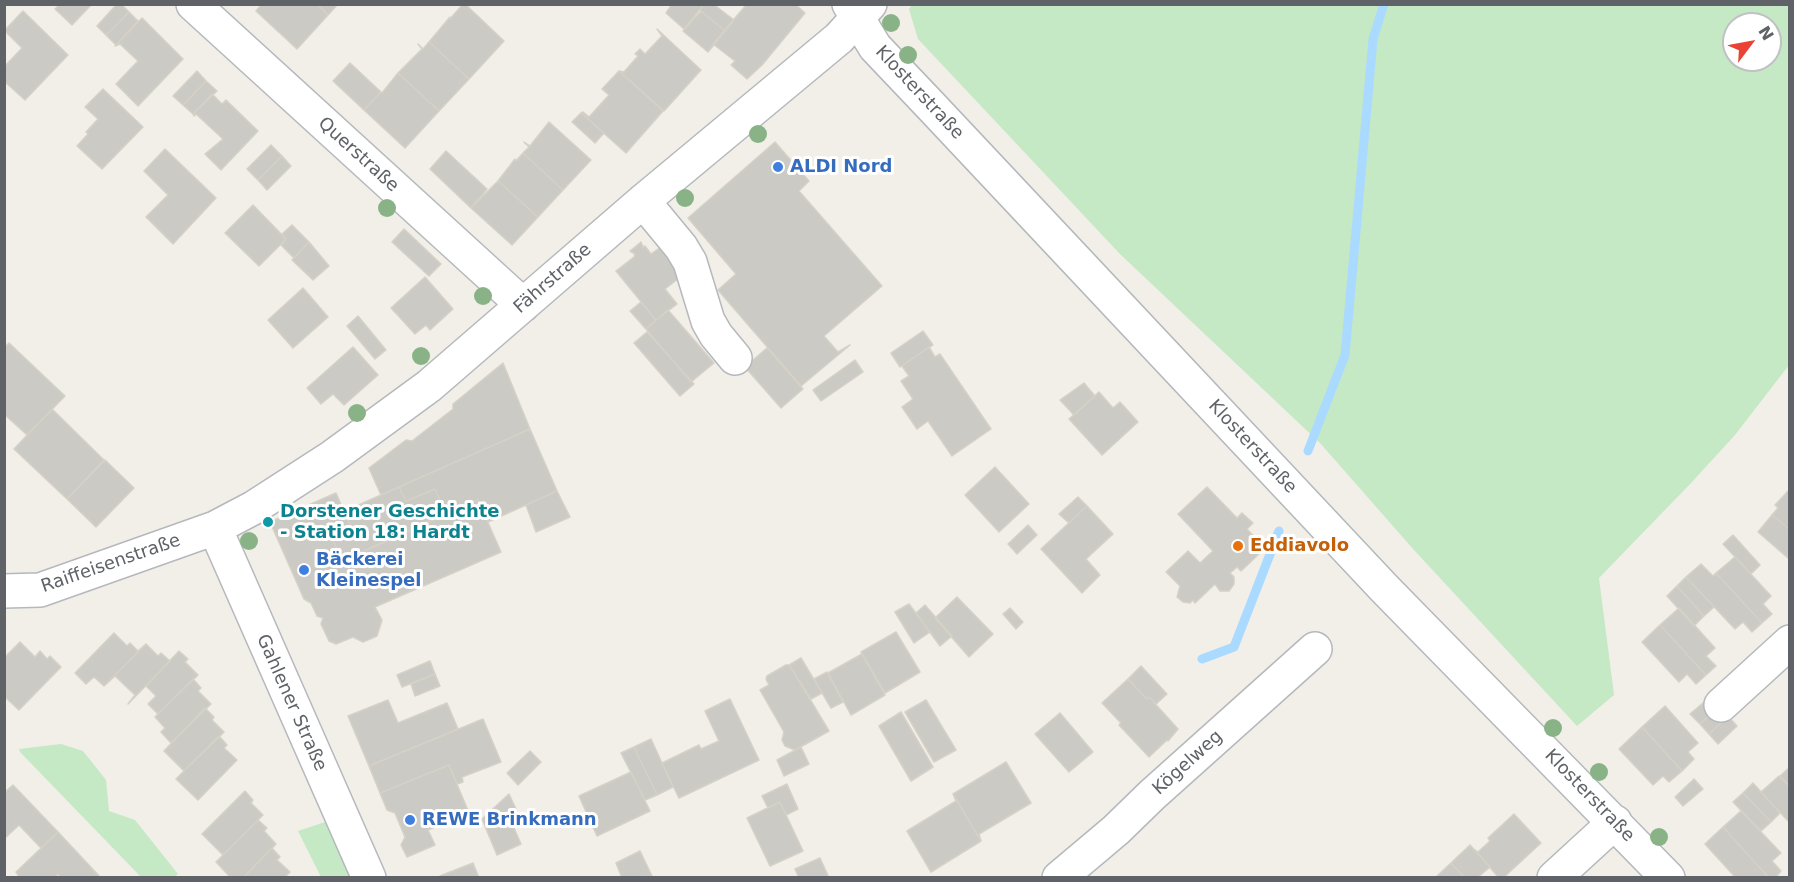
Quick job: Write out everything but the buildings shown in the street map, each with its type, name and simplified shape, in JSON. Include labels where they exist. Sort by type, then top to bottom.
[{"type":"street","name":"Querstraße","points":[[193,4],[523,305]]},
{"type":"street","name":"Fährstraße","points":[[215,528],[253,508],[332,457],[429,386],[643,201],[839,38],[859,9]]},
{"type":"street","name":"Klosterstraße","points":[[859,9],[875,47],[1385,589],[1668,878]]},
{"type":"street","points":[[643,201],[681,247],[690,262],[708,321],[735,358]]},
{"type":"street","name":"Raiffeisenstraße","points":[[4,591],[39,590],[215,528]]},
{"type":"street","name":"Gahlener Straße","points":[[215,528],[369,878]]},
{"type":"street","points":[[1721,705],[1790,642]]},
{"type":"street","name":"Kögelweg","points":[[1059,878],[1116,830],[1315,649]]},
{"type":"street","points":[[1554,878],[1615,822]]},
{"type":"green space","points":[[912,5],[1789,5],[1789,365],[1735,435],[1599,578],[1614,695],[1577,726],[1414,550],[1320,443],[1120,254],[918,39],[909,9]]},
{"type":"green space","points":[[61,744],[83,751],[106,780],[109,811],[135,820],[178,874],[174,877],[141,877],[19,749]]},
{"type":"green space","points":[[325,822],[350,877],[321,877],[298,831]]},
{"type":"waterway","points":[[1308,451],[1345,355],[1373,39],[1384,4]]},
{"type":"waterway","points":[[1202,659],[1234,647],[1279,531]]},
{"type":"place","name":"ALDI Nord","points":[[778,167]]},
{"type":"place","name":"Dorstener Geschichte - Station 18: Hardt","points":[[268,522]]},
{"type":"place","name":"Eddiavolo","points":[[1238,546]]},
{"type":"place","name":"Bäckerei Kleinespel","points":[[304,570]]},
{"type":"place","name":"REWE Brinkmann","points":[[410,820]]}]
